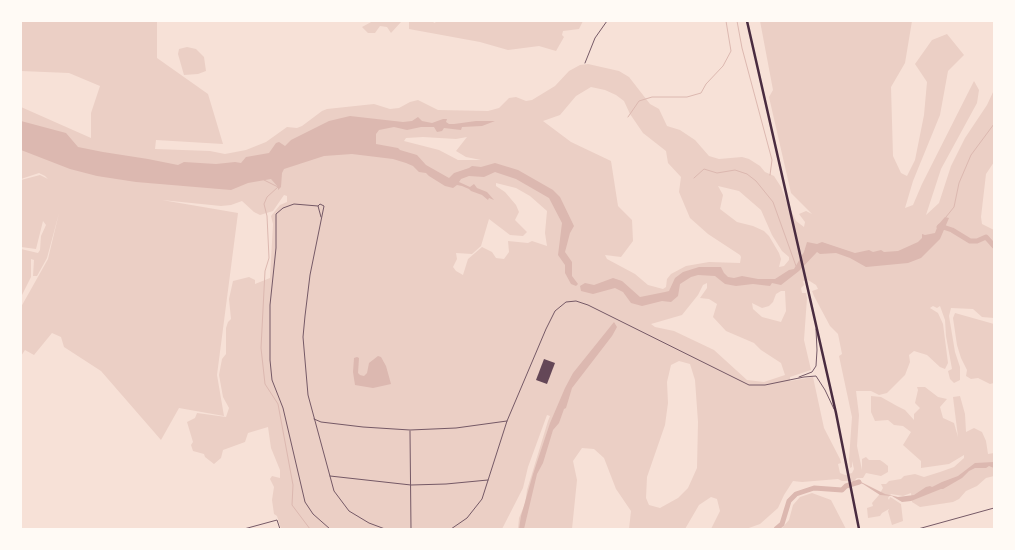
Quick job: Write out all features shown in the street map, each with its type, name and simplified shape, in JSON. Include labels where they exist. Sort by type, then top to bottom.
[{"type":"highway","points":[[748,21],[836,413],[859,529]]},
{"type":"street","points":[[585,63],[595,38],[607,21]]},
{"type":"street","points":[[330,529],[313,514],[305,502],[284,408],[272,380],[270,360],[271,293],[276,248],[276,214],[283,208],[294,204],[318,206],[320,204],[324,206],[308,284],[303,337],[306,389],[313,419],[334,492],[346,508],[363,520],[385,529]]},
{"type":"street","points":[[318,206],[321,217]]},
{"type":"street","points":[[451,529],[468,518],[484,493],[507,421],[551,318],[558,307],[568,301],[580,302],[592,307],[749,385],[761,386],[810,373],[816,368],[815,320]]},
{"type":"street","points":[[791,379],[816,377],[826,391],[836,413]]},
{"type":"street","points":[[313,419],[321,422],[363,427],[410,430],[456,428],[507,421]]},
{"type":"street","points":[[410,430],[411,529]]},
{"type":"street","points":[[329,476],[411,485],[488,480]]},
{"type":"street","points":[[918,529],[994,508]]},
{"type":"street","points":[[244,529],[277,520],[280,529]]},
{"type":"shaded area","points":[[21,21],[157,21],[157,58],[208,94],[223,144],[156,140],[155,149],[210,151],[225,154],[246,150],[266,142],[287,127],[297,128],[302,126],[327,109],[374,104],[390,109],[399,108],[418,100],[438,110],[488,111],[499,108],[509,98],[516,97],[526,101],[532,100],[555,86],[569,71],[580,65],[588,64],[619,71],[629,77],[650,104],[659,109],[667,126],[680,130],[695,140],[709,156],[719,159],[742,157],[749,159],[760,166],[765,172],[774,176],[796,221],[804,227],[805,222],[799,214],[806,211],[812,214],[791,193],[769,97],[773,90],[760,21],[912,21],[905,63],[891,87],[893,156],[901,173],[907,176],[915,160],[924,115],[927,82],[915,64],[932,40],[947,34],[964,55],[948,71],[940,115],[913,181],[905,208],[913,205],[974,81],[979,90],[977,103],[941,169],[926,215],[939,203],[951,166],[965,138],[987,105],[994,90],[994,162],[986,174],[981,217],[982,224],[994,230],[994,318],[982,317],[973,309],[951,308],[949,316],[955,352],[960,367],[960,380],[954,383],[950,379],[948,371],[952,369],[945,320],[940,306],[930,308],[938,313],[943,324],[948,363],[945,369],[927,355],[914,351],[909,355],[910,362],[905,375],[887,393],[879,395],[871,391],[856,391],[859,415],[857,446],[862,470],[862,459],[866,457],[869,460],[880,460],[883,462],[888,466],[888,472],[881,476],[866,473],[863,478],[857,478],[854,481],[838,479],[793,481],[778,508],[760,524],[746,529],[711,529],[720,511],[717,499],[711,497],[699,505],[685,529],[629,529],[631,511],[616,489],[604,458],[594,449],[582,448],[573,461],[577,480],[572,529],[518,529],[519,518],[525,504],[527,490],[550,416],[547,415],[528,467],[523,488],[502,529],[281,529],[277,516],[274,514],[272,500],[274,487],[270,479],[272,476],[280,478],[280,470],[271,448],[268,427],[248,433],[245,442],[223,450],[221,458],[214,464],[204,454],[193,451],[191,445],[193,442],[187,422],[195,418],[197,413],[226,417],[229,408],[223,397],[219,375],[222,359],[226,354],[226,328],[231,319],[229,299],[233,281],[249,277],[255,280],[255,284],[270,278],[273,224],[271,216],[280,205],[287,202],[287,196],[284,195],[273,211],[260,215],[242,201],[221,206],[162,200],[238,213],[217,375],[224,416],[179,408],[161,440],[101,371],[64,347],[61,337],[52,333],[34,355],[25,350],[21,356],[21,307],[48,259],[59,213],[47,258],[37,276],[33,276],[34,260],[31,259],[31,277],[21,297],[21,249],[38,253],[41,236],[46,225],[43,221],[36,249],[21,247],[21,180],[40,175],[48,179],[39,173],[21,179],[21,107],[91,138],[91,113],[100,86],[69,73],[21,71]],"holes":[[[591,87],[605,90],[624,101],[643,133],[666,151],[668,163],[681,177],[679,192],[690,218],[708,234],[740,255],[740,263],[709,262],[686,266],[671,274],[667,279],[666,287],[663,289],[648,285],[635,274],[607,259],[605,255],[621,257],[633,241],[632,220],[618,206],[611,161],[571,142],[543,121],[560,115],[576,96]],[[467,137],[456,151],[466,157],[481,160],[458,160],[439,150],[404,141],[406,138],[456,139]],[[496,183],[516,188],[530,196],[547,211],[545,233],[547,246],[532,241],[528,243],[508,241],[509,252],[504,259],[496,258],[492,252],[482,247],[468,259],[463,275],[453,267],[457,259],[456,253],[472,254],[481,246],[489,219],[510,235],[523,236],[527,232],[515,220],[519,212],[516,205],[505,192],[496,186]],[[718,186],[739,191],[761,210],[772,235],[782,251],[789,257],[789,260],[784,266],[779,267],[781,259],[779,253],[764,231],[737,222],[720,209],[723,195]],[[808,280],[816,285],[818,289],[812,291],[814,296],[830,326],[838,334],[842,354],[839,356],[852,417],[849,459],[850,468],[852,467],[852,461],[854,469],[852,473],[845,475],[840,473],[838,464],[841,463],[840,459],[824,428],[813,377],[790,381],[790,377],[811,370],[804,340],[807,298],[806,293],[802,293],[801,288],[804,285],[803,281]],[[707,283],[707,288],[700,298],[709,299],[717,304],[713,317],[726,331],[754,343],[781,363],[785,375],[764,382],[747,380],[714,350],[674,331],[655,327],[651,324],[682,315],[698,295],[703,285]],[[785,291],[786,311],[781,322],[762,317],[753,309],[752,303],[762,308],[769,306],[776,294]],[[679,361],[690,364],[695,380],[698,422],[697,468],[688,488],[678,498],[660,508],[649,505],[646,498],[647,477],[665,425],[668,403],[667,382],[671,365]]]},
{"type":"shaded area","points":[[373,21],[401,22],[391,33],[387,27],[380,26],[375,33],[368,33],[362,27]]},
{"type":"shaded area","points":[[409,21],[433,21],[434,23],[438,21],[583,21],[579,29],[563,31],[562,35],[564,37],[556,51],[539,46],[508,50],[480,42],[409,29]]},
{"type":"shaded area","points":[[187,47],[196,49],[204,57],[206,71],[198,74],[184,75],[178,54],[179,49]]},
{"type":"shaded area","points":[[350,116],[403,122],[412,121],[418,117],[422,121],[432,123],[447,119],[446,122],[449,124],[495,121],[482,126],[462,127],[461,130],[444,128],[442,131],[437,132],[434,127],[407,130],[394,127],[379,130],[376,134],[376,144],[398,148],[417,155],[426,165],[449,178],[454,173],[472,166],[481,167],[495,163],[518,170],[553,190],[560,197],[574,226],[565,252],[572,262],[572,276],[578,284],[576,286],[571,284],[565,273],[565,265],[558,255],[562,223],[549,198],[516,179],[495,172],[484,177],[469,176],[461,179],[459,182],[470,187],[474,184],[477,188],[487,192],[494,200],[489,198],[488,200],[482,195],[462,186],[457,185],[453,188],[445,186],[426,173],[419,172],[413,166],[406,163],[393,159],[352,154],[324,156],[284,169],[281,187],[278,190],[278,187],[271,179],[248,183],[231,190],[136,182],[97,176],[70,169],[21,150],[21,121],[66,133],[78,147],[103,152],[178,165],[184,162],[241,163],[246,157],[269,153],[276,143],[279,142],[285,146],[291,140],[329,121]]},
{"type":"shaded area","points":[[945,217],[949,218],[940,239],[921,258],[908,263],[866,267],[836,253],[820,254],[817,252],[799,271],[781,285],[772,283],[770,286],[753,284],[736,286],[725,284],[715,276],[698,275],[680,284],[678,296],[671,302],[662,301],[642,306],[631,303],[623,292],[615,288],[593,294],[581,291],[580,286],[585,283],[594,285],[613,278],[622,281],[640,297],[669,291],[675,278],[683,272],[699,267],[721,267],[728,277],[734,278],[742,276],[758,279],[775,279],[794,269],[804,252],[807,242],[817,244],[822,242],[855,253],[869,250],[873,252],[881,250],[884,252],[898,251],[918,242],[922,238],[922,234],[935,233],[938,225]]},
{"type":"shaded area","points":[[955,313],[994,324],[994,383],[990,384],[978,378],[971,379],[966,376],[967,370],[957,345],[953,318]]},
{"type":"shaded area","points":[[614,322],[617,327],[612,336],[572,388],[566,408],[559,423],[553,430],[543,463],[537,474],[524,529],[519,529],[533,474],[550,423],[565,388],[573,373]]},
{"type":"shaded area","points":[[378,356],[381,357],[386,366],[391,384],[373,388],[355,385],[353,372],[354,358],[359,358],[358,373],[364,376],[367,373],[369,363]]},
{"type":"shaded area","points":[[917,387],[925,387],[938,397],[947,399],[940,407],[943,418],[954,423],[958,437],[953,397],[960,396],[965,414],[966,432],[974,428],[982,432],[988,454],[994,453],[994,476],[986,478],[953,502],[920,507],[912,502],[911,493],[903,496],[891,494],[888,498],[889,500],[890,497],[901,504],[903,521],[892,525],[889,509],[880,516],[868,518],[867,508],[873,506],[872,503],[883,488],[881,484],[901,479],[904,476],[915,474],[924,477],[940,472],[954,467],[964,458],[964,455],[949,464],[921,468],[921,461],[903,445],[911,432],[903,426],[894,425],[888,420],[875,421],[871,412],[871,396],[881,397],[905,410],[914,420],[914,414],[920,408],[915,403]]},
{"type":"shaded area","points":[[994,462],[994,468],[989,466],[986,468],[975,468],[943,489],[911,501],[902,502],[892,496],[880,495],[863,484],[855,485],[854,482],[859,481],[885,494],[898,497],[914,495],[926,487],[932,487],[958,476],[975,463]]},
{"type":"shaded area","points":[[812,493],[831,500],[846,529],[781,529],[789,520],[793,505],[800,497]]},
{"type":"building","points":[[544,359],[555,363],[547,384],[536,380]]},
{"type":"waterway","points":[[628,117],[639,101],[652,97],[687,97],[701,93],[706,84],[723,66],[731,51],[726,21]]},
{"type":"waterway","points":[[737,21],[742,48],[772,160],[770,175]]},
{"type":"waterway","points":[[946,217],[954,207],[959,183],[971,155],[994,124]]},
{"type":"waterway","points":[[694,178],[704,169],[717,173],[735,170],[747,174],[756,181],[773,202],[796,266]]},
{"type":"waterway","points":[[264,180],[278,187],[267,197],[264,204],[267,216],[269,258],[265,271],[261,348],[265,384],[278,404],[293,485],[292,505],[310,529]]},
{"type":"waterway","points":[[939,227],[952,230],[970,241],[977,241],[986,237],[994,246]]},
{"type":"waterway","points":[[776,529],[782,524],[789,501],[796,494],[814,488],[842,490],[846,486],[859,482]]}]
